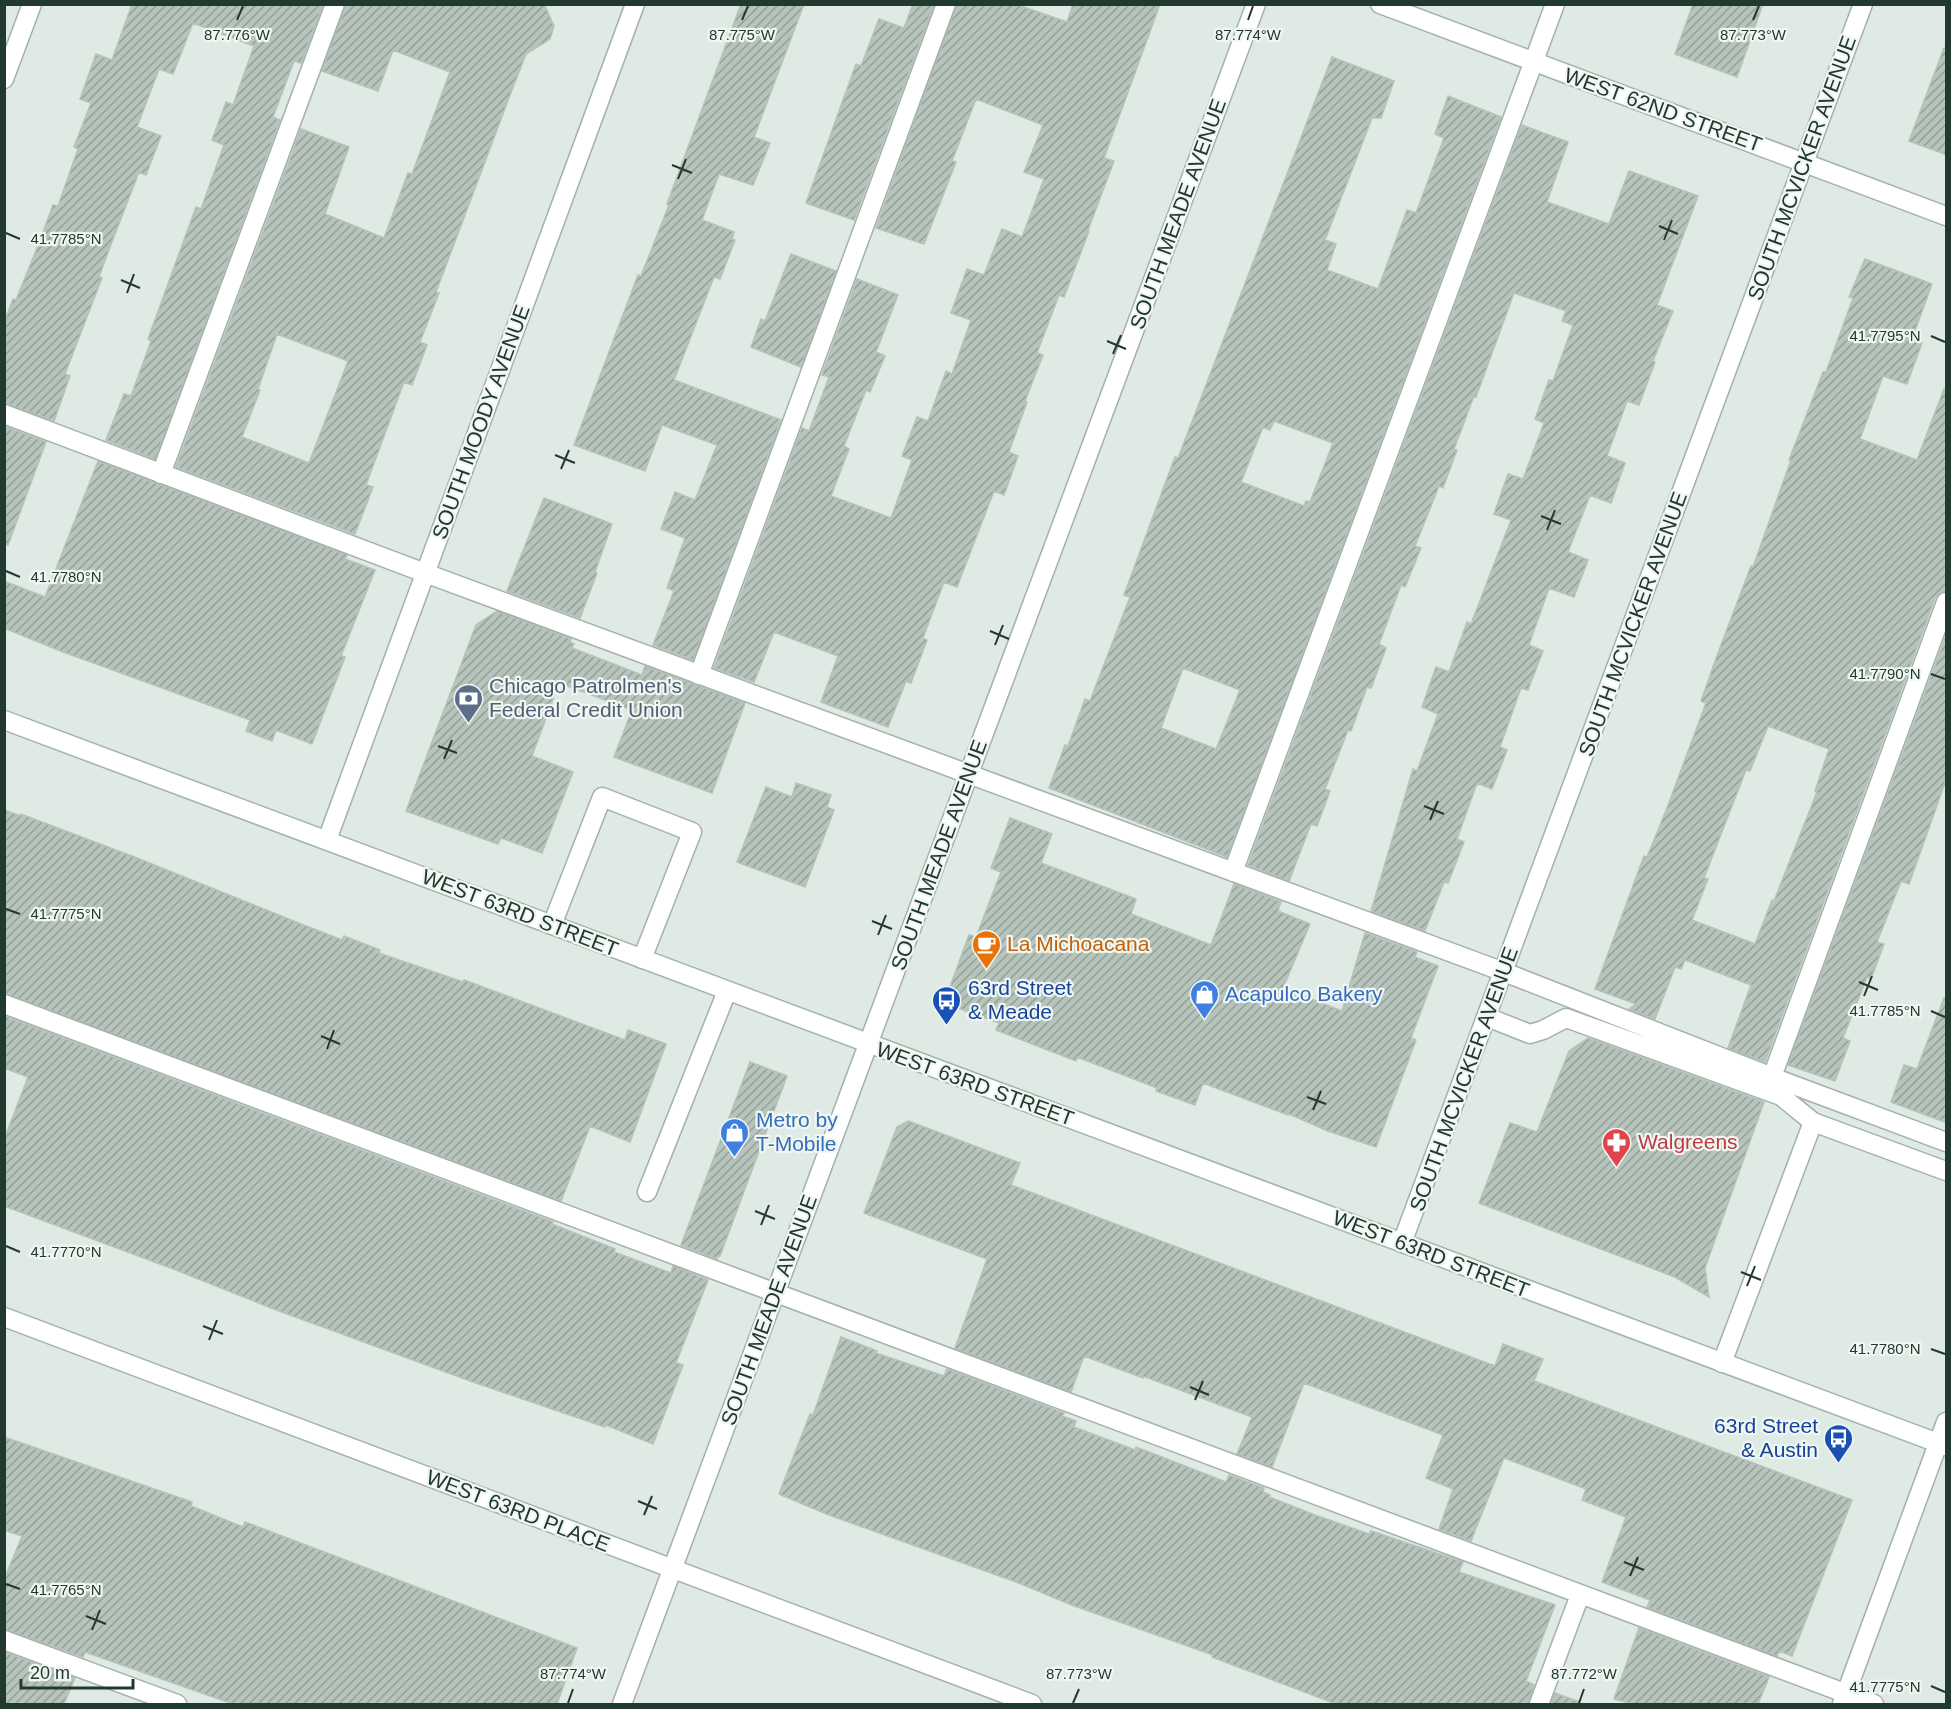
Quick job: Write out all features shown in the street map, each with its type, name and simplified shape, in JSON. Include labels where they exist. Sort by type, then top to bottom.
[{"type":"street","points":[[4,78],[32,4]]},
{"type":"street","points":[[161,474],[335,4]]},
{"type":"street","name":"SOUTH MOODY AVENUE","points":[[327,840],[635,4]]},
{"type":"street","points":[[699,675],[946,4]]},
{"type":"street","name":"SOUTH MEADE AVENUE","points":[[622,1704],[1256,4]]},
{"type":"street","name":"WEST 62ND STREET","points":[[1380,4],[1947,216]]},
{"type":"street","points":[[1233,872],[1555,4]]},
{"type":"street","name":"SOUTH MCVICKER AVENUE","points":[[1402,1243],[1863,4]]},
{"type":"street","points":[[4,414],[699,675],[1504,972],[1772,1077],[1947,1142]]},
{"type":"street","points":[[1772,1077],[1947,602]]},
{"type":"street","name":"WEST 63RD STREET","points":[[4,720],[1942,1445]]},
{"type":"street","points":[[552,925],[602,797],[692,832],[642,959]]},
{"type":"street","points":[[646,1192],[728,992]]},
{"type":"street","points":[[4,1004],[1580,1595],[1844,1699],[1874,1704]]},
{"type":"street","points":[[1487,1017],[1530,1034],[1566,1018],[1781,1096],[1813,1122],[1947,1171]]},
{"type":"street","points":[[1722,1363],[1813,1122]]},
{"type":"street","name":"WEST 63RD PLACE","points":[[4,1317],[1032,1704]]},
{"type":"street","points":[[1844,1699],[1942,1445],[1947,1422]]},
{"type":"street","points":[[1539,1704],[1580,1595]]},
{"type":"street","points":[[4,1640],[177,1704]]},
{"type":"building","points":[[132,4],[323,4],[301,63],[294,61],[273,117],[280,120],[155,459],[106,440],[124,394],[131,396],[151,341],[148,339],[196,207],[201,209],[224,145],[212,140],[226,102],[233,105],[254,46],[193,23],[173,74],[159,69],[137,127],[161,136],[146,175],[139,172],[110,247],[99,277],[102,278],[65,374],[70,376],[54,421],[4,403],[4,323],[13,299],[16,300],[53,205],[58,206],[78,149],[74,147],[91,103],[80,99],[96,54],[112,60]]},
{"type":"building","points":[[346,4],[544,4],[554,26],[550,39],[526,54],[436,292],[439,293],[420,342],[427,345],[412,385],[404,382],[366,485],[373,487],[355,534],[176,467],[301,129],[349,147],[325,214],[384,238],[408,173],[412,174],[450,72],[393,50],[378,91],[322,71]],"holes":[[[277,334],[348,361],[309,463],[242,437],[260,390],[258,389]]]},
{"type":"building","points":[[741,4],[804,4],[754,137],[770,143],[753,185],[719,174],[702,220],[734,232],[732,239],[735,240],[720,279],[714,277],[674,380],[781,420],[693,660],[653,645],[674,591],[667,588],[685,538],[661,529],[675,492],[695,500],[717,445],[662,425],[645,471],[574,445],[638,275],[641,276],[669,205],[667,204]]},
{"type":"building","points":[[913,4],[934,4],[854,220],[806,203],[856,64],[861,66],[879,19],[904,28]]},
{"type":"building","points":[[957,4],[1015,4],[1067,22],[1073,4],[1160,4],[1104,158],[1114,161],[1064,297],[1059,295],[1037,353],[1043,355],[1009,452],[1018,456],[1004,495],[994,491],[957,587],[944,582],[923,638],[927,640],[911,683],[906,681],[888,727],[821,702],[838,656],[774,632],[754,682],[714,668],[802,428],[809,431],[829,377],[822,375],[857,279],[898,295],[876,352],[885,356],[870,392],[866,390],[844,446],[849,449],[831,496],[891,518],[912,460],[902,456],[917,417],[928,421],[946,371],[952,374],[971,320],[951,313],[967,269],[984,275],[1002,229],[1022,237],[1044,179],[1024,172],[1043,125],[976,99],[952,161],[956,162],[924,244],[876,228]]},
{"type":"building","points":[[1693,4],[1763,4],[1737,77],[1675,54]]},
{"type":"building","points":[[1944,48],[1947,49],[1947,155],[1909,141]]},
{"type":"building","points":[[1332,57],[1394,81],[1381,118],[1372,118],[1325,240],[1336,244],[1327,270],[1378,289],[1407,210],[1416,213],[1444,138],[1435,134],[1448,96],[1501,117],[1227,857],[1049,788],[1065,745],[1068,746],[1085,699],[1090,701],[1130,597],[1124,595],[1175,457],[1178,458]],"holes":[[[1274,421],[1333,443],[1310,502],[1306,501],[1304,506],[1241,482],[1263,427],[1270,430]],[[1183,668],[1240,690],[1216,749],[1161,728]]]},
{"type":"building","points":[[1522,125],[1568,142],[1547,202],[1609,224],[1629,171],[1698,196],[1657,305],[1673,311],[1653,361],[1655,362],[1639,405],[1627,401],[1607,456],[1625,463],[1611,503],[1590,495],[1568,552],[1588,560],[1574,597],[1549,588],[1529,645],[1543,651],[1528,690],[1521,688],[1500,747],[1507,750],[1492,789],[1477,783],[1457,839],[1464,842],[1448,883],[1444,882],[1425,931],[1371,911],[1413,769],[1417,771],[1438,714],[1422,707],[1436,667],[1449,672],[1467,622],[1471,624],[1511,520],[1494,514],[1508,474],[1523,479],[1544,423],[1535,419],[1549,380],[1553,381],[1573,325],[1562,321],[1566,311],[1514,293],[1476,397],[1474,396],[1454,449],[1457,450],[1443,488],[1439,486],[1415,546],[1421,548],[1405,587],[1401,585],[1379,644],[1386,648],[1371,688],[1367,687],[1351,731],[1348,730],[1325,789],[1330,791],[1317,826],[1311,824],[1289,881],[1248,865]]},
{"type":"building","points":[[791,254],[836,271],[801,367],[751,347],[761,319],[765,321]]},
{"type":"building","points":[[1865,259],[1932,284],[1912,339],[1922,343],[1907,384],[1883,376],[1860,439],[1917,460],[1944,389],[1947,390],[1947,591],[1939,593],[1935,598],[1765,1062],[1728,1048],[1751,985],[1685,960],[1681,969],[1675,967],[1655,1019],[1629,1009],[1636,1004],[1595,989],[1644,856],[1647,857],[1667,808],[1706,703],[1701,701],[1751,566],[1753,567],[1791,460],[1789,460],[1823,372],[1826,372],[1853,298],[1849,297]],"holes":[[[1768,726],[1829,749],[1815,791],[1817,792],[1755,944],[1692,920],[1708,879],[1704,878],[1746,770],[1750,771]]]},
{"type":"building","points":[[4,426],[46,442],[8,545],[4,545]]},
{"type":"building","points":[[98,461],[347,555],[345,559],[375,570],[341,656],[345,657],[312,744],[276,730],[272,741],[246,731],[250,720],[4,628],[4,581],[45,597]]},
{"type":"building","points":[[544,498],[612,524],[580,618],[507,591]]},
{"type":"building","points":[[497,611],[571,639],[570,642],[574,644],[572,648],[642,675],[645,666],[745,703],[712,793],[614,757],[632,710],[559,683],[532,756],[573,772],[542,853],[501,838],[498,844],[406,811],[476,625]]},
{"type":"building","points":[[1947,633],[1947,777],[1909,884],[1901,881],[1877,942],[1884,944],[1871,979],[1867,977],[1843,1038],[1850,1041],[1835,1081],[1788,1065]]},
{"type":"building","points":[[796,783],[831,795],[827,807],[834,810],[805,887],[737,862],[766,787],[792,797]]},
{"type":"building","points":[[4,810],[21,816],[21,814],[137,858],[342,940],[344,936],[380,950],[379,953],[463,982],[464,980],[625,1040],[628,1030],[666,1044],[630,1142],[590,1126],[561,1201],[4,993]]},
{"type":"building","points":[[1010,818],[1052,834],[1041,863],[1136,899],[1131,914],[1211,945],[1234,884],[1281,902],[1278,911],[1310,924],[1283,988],[1342,1011],[1365,933],[1417,952],[1415,957],[1438,966],[1411,1038],[1416,1040],[1376,1147],[1203,1083],[1195,1105],[1077,1057],[1076,1061],[996,1030],[999,1023],[944,1003],[969,935],[976,937],[1001,872],[991,868]]},
{"type":"building","points":[[1944,998],[1947,999],[1947,1123],[1891,1102],[1904,1065],[1917,1069]]},
{"type":"building","points":[[4,1016],[553,1222],[552,1224],[615,1249],[614,1252],[671,1273],[673,1266],[708,1280],[676,1363],[683,1365],[653,1444],[606,1425],[605,1427],[473,1382],[271,1308],[4,1206],[4,1140],[28,1077],[4,1068]]},
{"type":"building","name":"Walgreens","points":[[1588,1038],[1764,1102],[1705,1268],[1709,1297],[1675,1277],[1479,1203],[1510,1123],[1537,1132],[1569,1051]]},
{"type":"building","name":"Metro by T-Mobile","points":[[750,1062],[787,1076],[717,1259],[681,1245]]},
{"type":"building","points":[[908,1121],[1020,1163],[1011,1185],[1495,1366],[1503,1344],[1543,1359],[1534,1381],[1852,1500],[1792,1656],[1779,1651],[1777,1656],[1647,1607],[1650,1600],[1602,1582],[1626,1517],[1582,1500],[1586,1489],[1504,1458],[1471,1541],[1439,1529],[1453,1489],[1426,1478],[1443,1435],[1304,1383],[1272,1467],[1237,1454],[1252,1417],[1143,1376],[1143,1378],[1084,1356],[1071,1392],[955,1348],[987,1259],[864,1213],[897,1127]]},
{"type":"building","points":[[841,1337],[877,1351],[876,1353],[944,1376],[947,1369],[1064,1413],[1062,1416],[1076,1421],[1074,1427],[1135,1450],[1136,1447],[1226,1482],[1229,1475],[1264,1488],[1263,1492],[1270,1495],[1269,1497],[1315,1515],[1463,1562],[1459,1572],[1555,1605],[1526,1681],[1534,1685],[1528,1704],[1336,1704],[1212,1657],[1213,1655],[829,1515],[779,1494],[810,1414],[813,1415]]},
{"type":"building","points":[[4,1437],[192,1502],[191,1506],[243,1527],[245,1522],[577,1648],[557,1704],[233,1704],[85,1652],[83,1657],[4,1629],[4,1580],[22,1536],[4,1530]]},
{"type":"building","points":[[1639,1628],[1769,1677],[1758,1704],[1634,1704],[1614,1699]]},
{"type":"building","points":[[4,1652],[75,1678],[64,1704],[4,1704]]},
{"type":"building","points":[[1555,1693],[1580,1702],[1579,1704],[1551,1704]]},
{"type":"place","name":"Chicago Patrolmen's Federal Credit Union","points":[[468,724]]},
{"type":"place","name":"La Michoacana","points":[[986,970]]},
{"type":"place","name":"Acapulco Bakery","points":[[1204,1020]]},
{"type":"place","name":"63rd Street & Meade","points":[[947,1026]]},
{"type":"place","name":"Metro by T-Mobile","points":[[735,1158]]},
{"type":"place","name":"Walgreens","points":[[1617,1168]]},
{"type":"place","name":"63rd Street & Austin","points":[[1839,1464]]}]
